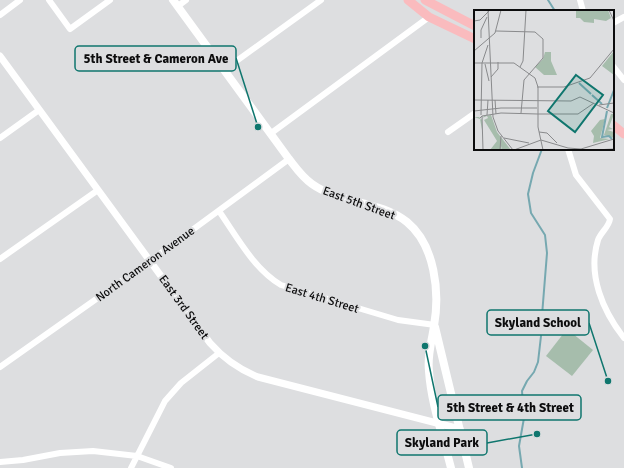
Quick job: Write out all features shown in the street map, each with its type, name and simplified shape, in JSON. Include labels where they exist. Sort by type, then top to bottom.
[{"type":"main road","points":[[408,0],[429,18],[474,39]]},
{"type":"main road","points":[[425,0],[474,25]]},
{"type":"main road","name":"East 5th Street","points":[[176,3],[270,134],[305,178],[318,188],[338,196],[390,212],[414,229],[424,243],[432,265],[435,291],[435,325],[429,351],[428,369],[451,468]]},
{"type":"main road","points":[[429,18],[440,16],[474,32]]},
{"type":"main road","points":[[614,127],[624,134]]},
{"type":"main road","name":"East 5th Street","points":[[435,325],[469,468]]},
{"type":"street","points":[[0,15],[20,0]]},
{"type":"street","points":[[49,0],[70,29],[110,0]]},
{"type":"street","points":[[176,3],[186,0]]},
{"type":"street","points":[[224,70],[321,0]]},
{"type":"street","points":[[580,0],[583,10]]},
{"type":"street","points":[[614,22],[624,17]]},
{"type":"street","points":[[270,134],[429,18]]},
{"type":"street","name":"East 3rd Street","points":[[0,56],[150,261],[219,352],[236,367],[258,377],[460,428]]},
{"type":"street","points":[[614,67],[624,80]]},
{"type":"street","points":[[0,138],[39,110]]},
{"type":"street","points":[[448,132],[474,114]]},
{"type":"street","points":[[568,150],[576,175],[610,219],[598,241],[594,272],[605,309],[624,338]]},
{"type":"street","name":"North Cameron Avenue","points":[[0,367],[150,261],[289,159]]},
{"type":"street","points":[[0,259],[98,190]]},
{"type":"street","name":"East 4th Street","points":[[219,211],[257,264],[268,276],[281,285],[398,320],[435,325]]},
{"type":"street","points":[[131,468],[165,401],[181,383],[219,352]]},
{"type":"street","points":[[0,462],[23,460],[60,453],[93,451],[137,456],[171,468]]},
{"type":"green space","points":[[567,329],[593,350],[572,376],[546,356]]},
{"type":"waterway","points":[[548,0],[554,10]]},
{"type":"waterway","points":[[541,328],[547,253],[545,235],[531,213],[528,194],[533,173],[542,150]]},
{"type":"waterway","points":[[522,468],[519,446],[524,418],[522,391],[534,372],[538,362],[541,336]]},
{"type":"place","name":"5th Street & Cameron Ave","points":[[258,127]]},
{"type":"place","name":"5th Street & 4th Street","points":[[425,346]]},
{"type":"place","name":"Skyland School","points":[[608,381]]},
{"type":"place","name":"Skyland Park","points":[[537,434]]}]
